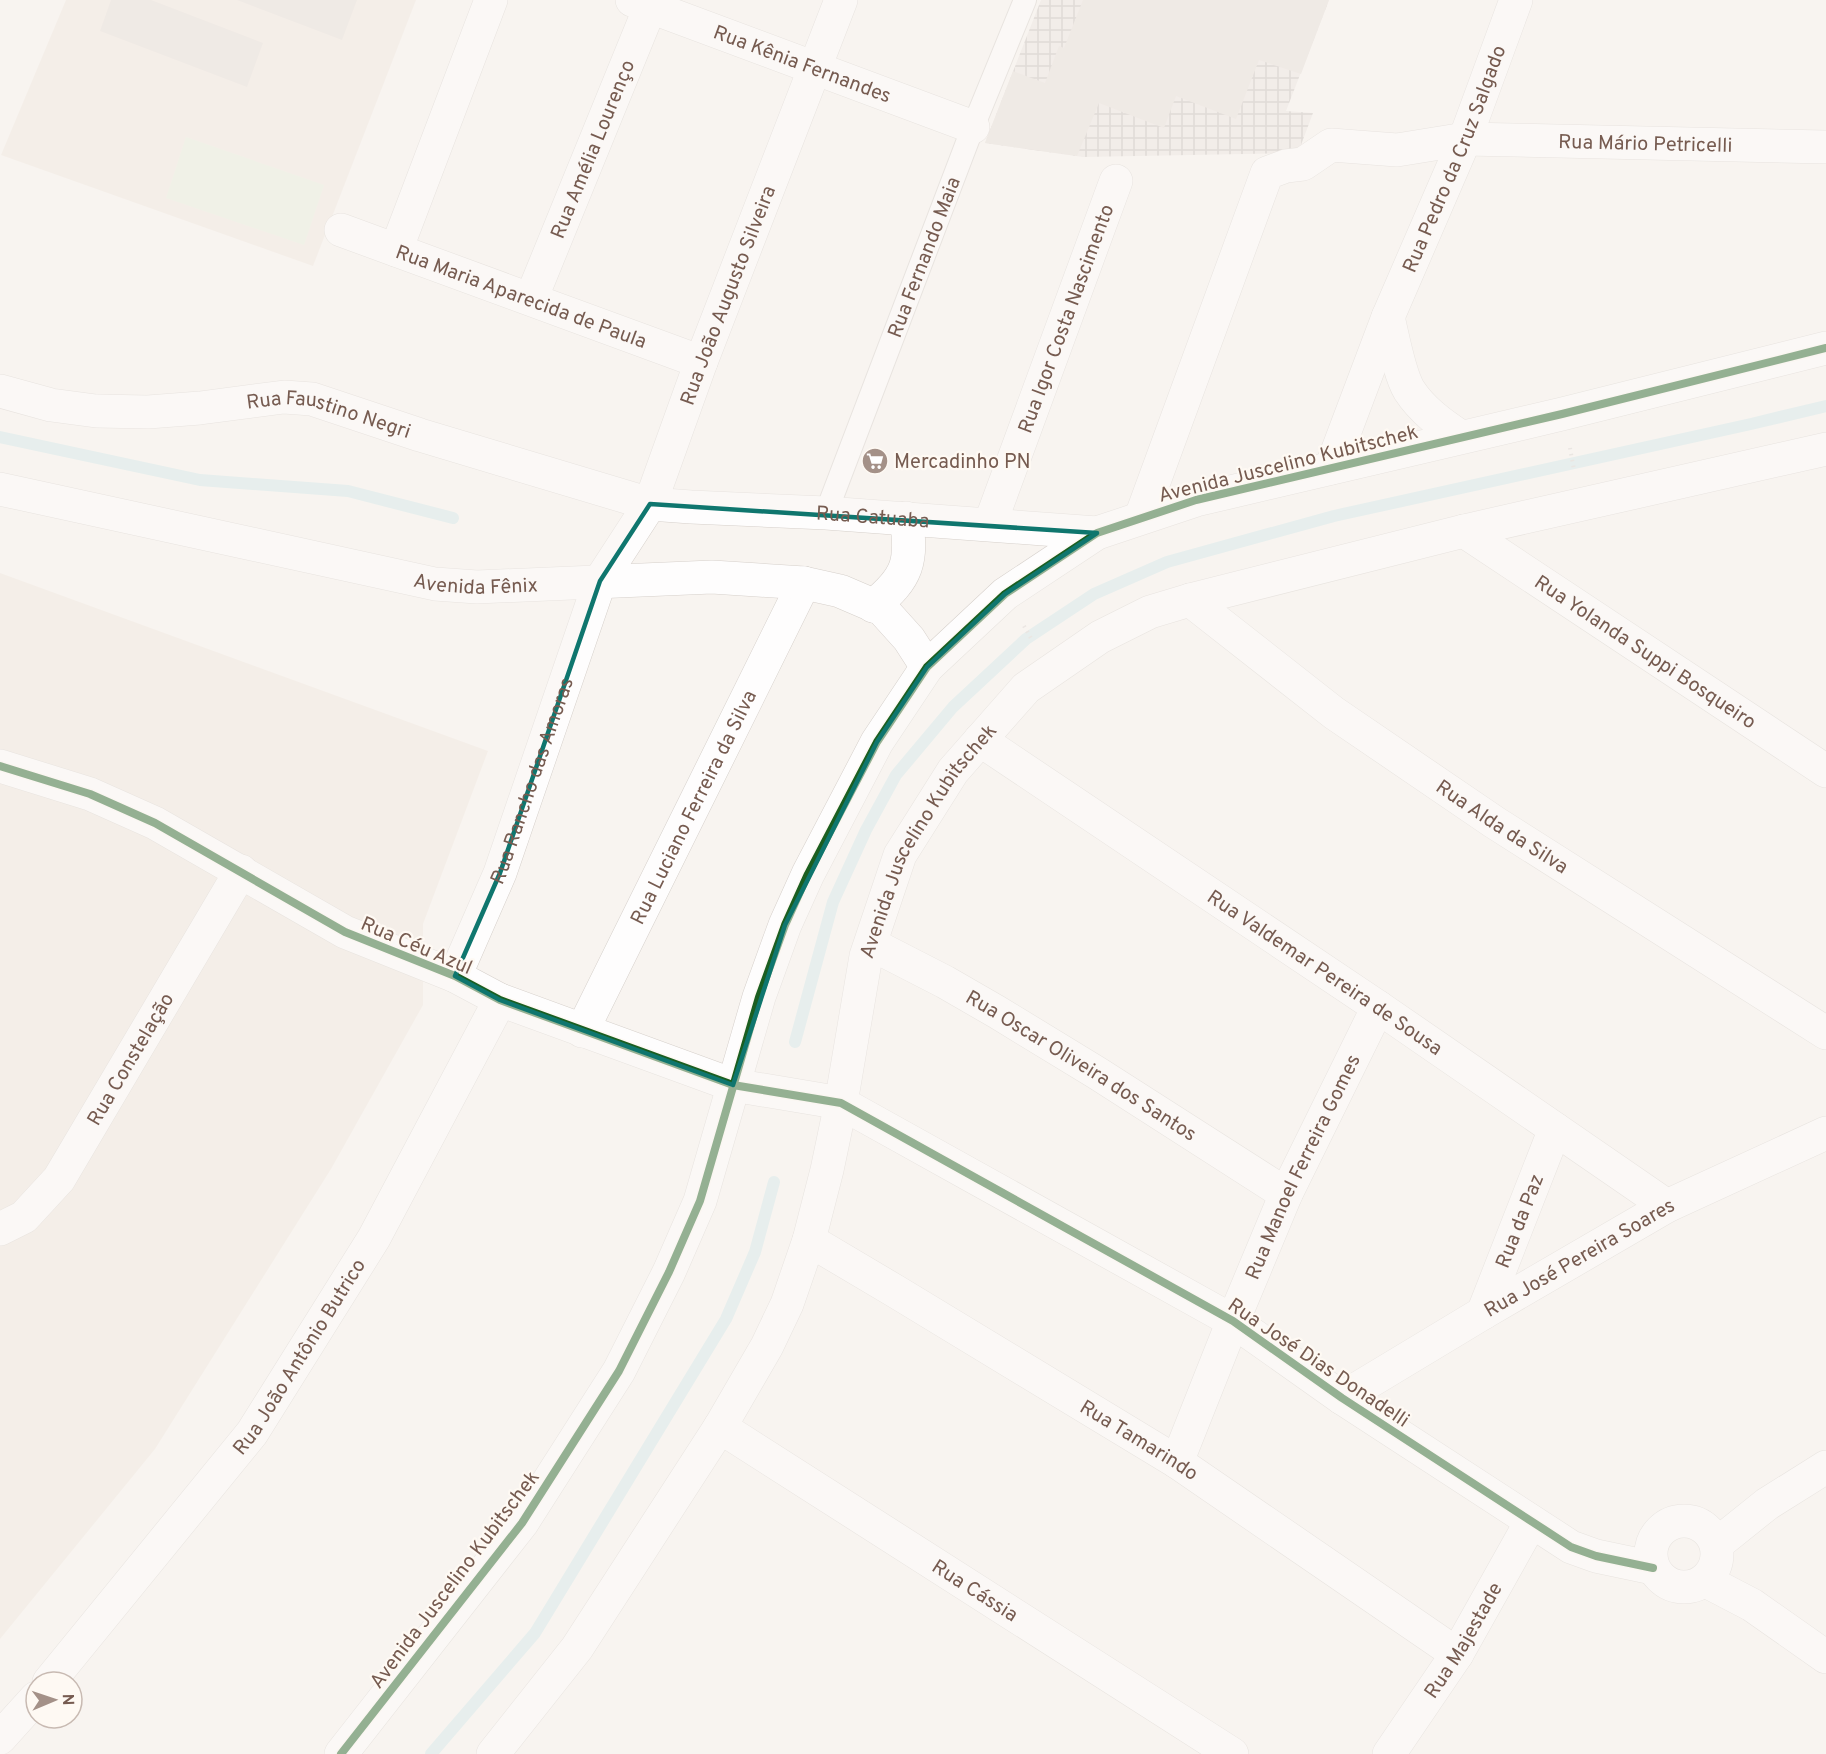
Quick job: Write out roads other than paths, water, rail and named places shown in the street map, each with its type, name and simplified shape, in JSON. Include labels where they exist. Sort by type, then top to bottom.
[{"type":"street","points":[[396,250],[490,0]]},
{"type":"street","name":"Rua João Augusto Silveira","points":[[600,581],[650,504],[701,362],[841,0]]},
{"type":"street","name":"Rua Pedro da Cruz Salgado","points":[[1331,468],[1388,317],[1465,139],[1516,0]]},
{"type":"street","name":"Rua Kênia Fernandes","points":[[645,2],[814,69],[973,127]]},
{"type":"street","name":"Rua Amélia Lourenço","points":[[531,299],[645,2]]},
{"type":"street","name":"Rua Mário Petricelli","points":[[1141,517],[1267,173],[1286,166],[1303,164],[1331,145],[1397,150],[1465,139],[1826,147]]},
{"type":"street","name":"Rua Igor Costa Nascimento","points":[[990,524],[1116,181]]},
{"type":"street","name":"Rua Maria Aparecida de Paula","points":[[341,230],[701,362]]},
{"type":"street","points":[[1388,317],[1409,389],[1435,420],[1461,437]]},
{"type":"street","name":"Avenida Juscelino Kubitschek","points":[[341,1754],[522,1523],[619,1371],[669,1272],[700,1201],[759,997],[785,925],[808,874],[877,742],[927,667],[1005,594],[1096,533],[1141,517],[1196,500],[1826,348]]},
{"type":"street","name":"Rua Faustino Negri","points":[[0,391],[51,405],[106,411],[148,412],[200,408],[284,397],[312,399],[420,435],[650,504]]},
{"type":"street","name":"Avenida Juscelino Kubitschek","points":[[493,1754],[577,1648],[720,1428],[787,1304],[809,1240],[841,1103],[864,968],[900,855],[953,771],[1026,688],[1100,638],[1150,612],[1190,600],[1464,531],[1826,448]]},
{"type":"street","name":"Avenida Fênix","points":[[0,489],[435,584],[477,587],[712,577],[804,583],[840,591],[882,609],[909,639],[927,667]]},
{"type":"street","name":"Rua Catuaba","points":[[650,504],[906,518],[1096,533]]},
{"type":"street","points":[[873,606],[893,590],[906,568],[910,543],[906,518]]},
{"type":"street","name":"Rua Yolanda Suppi Bosqueiro","points":[[1464,531],[1826,771]]},
{"type":"street","name":"Rua Rancho das Amoras","points":[[456,976],[500,873],[600,581]]},
{"type":"street","name":"Rua Luciano Ferreira da Silva","points":[[582,1031],[804,583]]},
{"type":"street","name":"Rua Alda da Silva","points":[[1190,600],[1334,713],[1494,822],[1826,1033]]},
{"type":"street","name":"Rua Valdemar Pereira de Sousa","points":[[980,740],[1378,1007],[1667,1206]]},
{"type":"street","name":"Rua Céu Azul","points":[[0,766],[90,794],[155,824],[241,871],[345,933],[456,976],[500,1000],[733,1085],[841,1103]]},
{"type":"street","name":"Rua Constelação","points":[[0,1229],[24,1217],[58,1179],[241,871]]},
{"type":"street","name":"Rua Oscar Oliveira dos Santos","points":[[871,944],[997,1012],[1286,1194]]},
{"type":"street","name":"Rua João Antônio Butrico","points":[[59,1670],[252,1433],[374,1238],[500,1000]]},
{"type":"street","name":"Rua Manoel Ferreira Gomes","points":[[1177,1462],[1286,1194],[1378,1007]]},
{"type":"street","name":"Rua José Dias Donadelli","points":[[841,1103],[1233,1321],[1342,1398],[1571,1547],[1614,1560],[1652,1559]]},
{"type":"street","name":"Rua da Paz","points":[[1484,1313],[1555,1129]]},
{"type":"street","name":"Rua José Pereira Soares","points":[[1342,1398],[1667,1206],[1826,1132]]},
{"type":"street","name":"Rua Tamarindo","points":[[809,1240],[1177,1462],[1457,1654]]},
{"type":"street","name":"Rua Cássia","points":[[720,1428],[1232,1754]]},
{"type":"street","points":[[1826,1467],[1767,1504],[1712,1554],[1687,1588],[1667,1584],[1652,1559],[1657,1533],[1672,1522],[1690,1520],[1712,1554],[1752,1605],[1826,1657]]},
{"type":"street","name":"Rua Majestade","points":[[1389,1754],[1457,1654],[1531,1522]]},
{"type":"street","points":[[0,1738],[24,1711]]},
{"type":"lane","name":"Rua Fernando Maia","points":[[826,513],[973,127],[1025,0]]},
{"type":"waterway","points":[[795,1042],[833,902],[866,830],[896,775],[953,707],[1026,639],[1094,594],[1167,562],[1334,516],[1826,406]]},
{"type":"waterway","points":[[0,437],[200,480],[348,491],[453,518]]},
{"type":"waterway","points":[[431,1754],[535,1633],[726,1319],[755,1252],[774,1182]]},
{"type":"place","name":"Mercadinho PN","points":[[875,461]]}]
